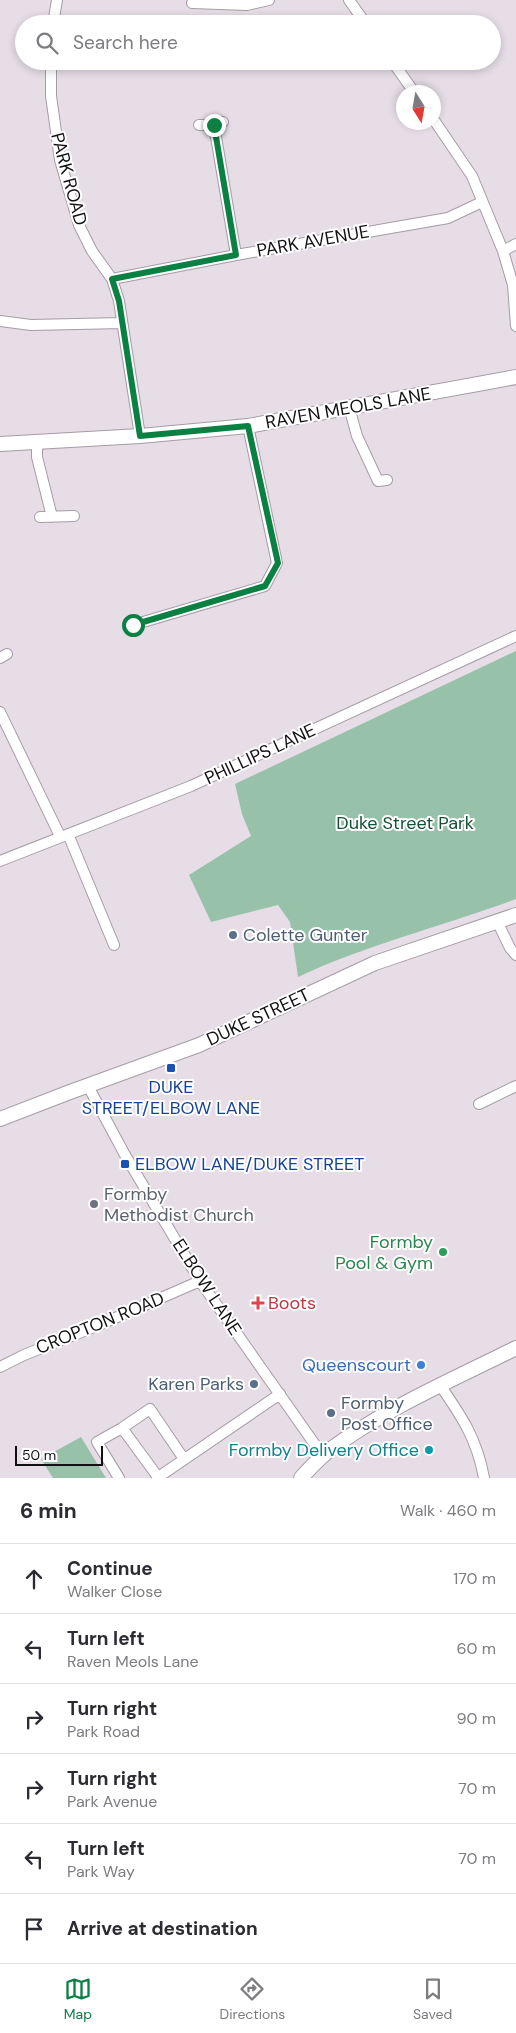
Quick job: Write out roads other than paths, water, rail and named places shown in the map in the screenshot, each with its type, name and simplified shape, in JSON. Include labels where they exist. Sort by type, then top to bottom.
[{"type":"street","points":[[54,15],[56,0]]},
{"type":"street","points":[[194,15],[192,2],[247,5],[269,0]]},
{"type":"street","points":[[349,0],[360,15]]},
{"type":"street","name":"PARK ROAD","points":[[51,70],[54,123],[60,160],[79,225],[92,251],[112,279],[119,301],[140,436]]},
{"type":"street","points":[[398,70],[409,85]]},
{"type":"street","points":[[199,124],[218,124],[236,255]]},
{"type":"street","points":[[441,130],[472,176],[503,252],[513,285],[516,326]]},
{"type":"street","name":"PARK AVENUE","points":[[112,279],[448,218],[482,202]]},
{"type":"street","points":[[503,252],[516,244]]},
{"type":"street","points":[[0,321],[31,325],[122,323]]},
{"type":"street","name":"RAVEN MEOLS LANE","points":[[0,444],[140,436],[248,426],[516,378]]},
{"type":"street","points":[[349,407],[357,436],[378,481],[387,480]]},
{"type":"street","points":[[133,625],[265,586],[278,563],[248,426]]},
{"type":"street","points":[[37,442],[37,457],[52,517]]},
{"type":"street","points":[[40,517],[74,516]]},
{"type":"street","name":"PHILLIPS LANE","points":[[0,861],[191,786],[516,636]]},
{"type":"street","points":[[0,712],[64,835],[114,945]]},
{"type":"street","name":"DUKE STREET","points":[[0,1119],[199,1045],[375,963],[516,915]]},
{"type":"street","points":[[497,921],[510,948],[516,955]]},
{"type":"street","name":"ELBOW LANE","points":[[88,1086],[125,1155],[200,1281],[323,1456]]},
{"type":"street","points":[[478,1104],[516,1086]]},
{"type":"street","name":"CROPTON ROAD","points":[[0,1367],[24,1355],[107,1322],[200,1281]]},
{"type":"street","points":[[301,1478],[323,1456],[362,1428],[440,1385],[516,1348]]},
{"type":"street","points":[[440,1385],[467,1424],[474,1440],[484,1478]]},
{"type":"street","points":[[122,1428],[157,1478],[280,1394]]},
{"type":"street","points":[[119,1478],[97,1442],[150,1410],[184,1460]]},
{"type":"place","name":"Colette Gunter","points":[[233,935]]},
{"type":"place","name":"DUKE STREET/ELBOW LANE","points":[[171,1068]]},
{"type":"place","name":"ELBOW LANE/DUKE STREET","points":[[125,1164]]},
{"type":"place","name":"Formby Methodist Church","points":[[94,1204]]},
{"type":"place","name":"Formby Pool & Gym","points":[[443,1252]]},
{"type":"place","name":"Boots","points":[[258,1303]]},
{"type":"place","name":"Queenscourt","points":[[421,1365]]},
{"type":"place","name":"Karen Parks","points":[[254,1384]]},
{"type":"place","name":"Formby Post Office","points":[[331,1413]]},
{"type":"place","name":"Formby Delivery Office","points":[[429,1450]]},
{"type":"park label","name":"Duke Street Park","points":[[405,823]]}]
